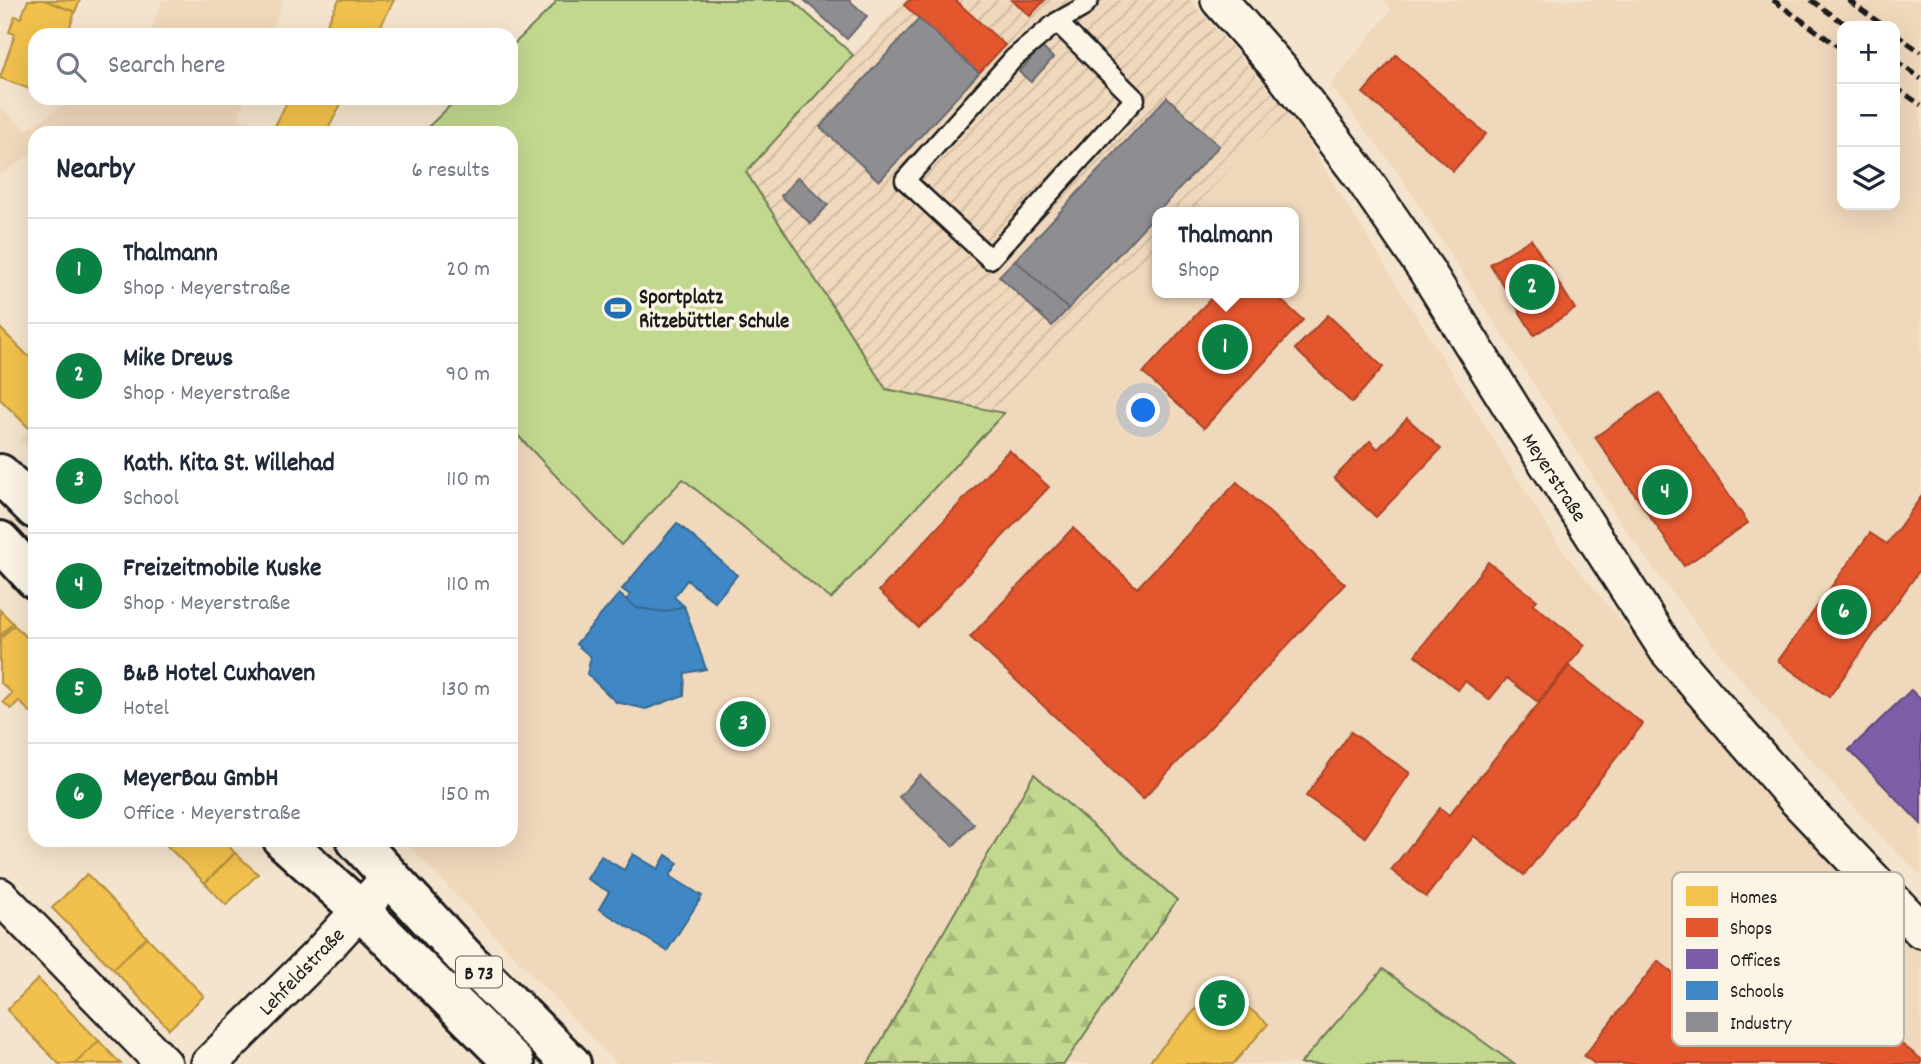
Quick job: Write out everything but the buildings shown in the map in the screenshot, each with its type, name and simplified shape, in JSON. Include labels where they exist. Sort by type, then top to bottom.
[{"type":"main road","points":[[0,474],[28,502]]},
{"type":"main road","points":[[0,541],[28,571]]},
{"type":"main road","name":"B 73","points":[[291,847],[359,909],[514,1064]]},
{"type":"main road","name":"B 73","points":[[362,847],[469,962],[571,1064]]},
{"type":"street","name":"Meyerstraße","points":[[1219,0],[1279,68],[1360,174],[1426,270],[1522,426],[1667,650],[1795,798],[1866,872]]},
{"type":"street","name":"Lehfeldstraße","points":[[209,1064],[316,958],[390,877]]},
{"type":"street","points":[[0,897],[164,1064]]},
{"type":"street","name":"Meyerstraße","points":[[1904,912],[1921,930]]},
{"type":"lane","points":[[1057,22],[1135,99],[990,259],[905,180],[1014,58],[1057,22],[1082,8],[1089,0]]},
{"type":"shaded area","points":[[162,0],[284,0],[273,28],[152,28]]},
{"type":"shaded area","points":[[904,0],[1190,0],[1290,113],[1248,150],[1195,207],[1152,207],[1152,253],[1004,413],[886,389],[745,171]]},
{"type":"shaded area","points":[[1383,0],[1921,0],[1921,875],[1890,846],[1800,749],[1722,657],[1657,573],[1618,519],[1394,167],[1330,85],[1392,9]]},
{"type":"shaded area","points":[[64,105],[243,105],[239,116],[250,126],[33,126]]},
{"type":"shaded area","points":[[0,107],[27,130],[28,157],[0,175]]},
{"type":"shaded area","points":[[1290,113],[1563,551],[1689,702],[1854,872],[1672,872],[1672,1046],[1904,1046],[1904,923],[1921,941],[1921,1064],[1514,1064],[1384,969],[1300,1064],[1064,1064],[1177,900],[893,1021],[868,1064],[617,1064],[410,847],[518,847],[518,435],[620,544],[683,479],[831,599],[1152,253],[1152,298],[1299,298],[1299,207],[1195,207],[1248,150]]},
{"type":"shaded area","points":[[28,430],[28,448],[20,440]]},
{"type":"green space","name":"Sportplatz Ritzebüttler Schule","points":[[556,0],[792,0],[853,55],[746,172],[886,389],[1004,413],[831,599],[683,479],[621,545],[518,435],[518,126],[429,126],[451,105],[518,105],[518,40]]},
{"type":"green space","points":[[1034,774],[1177,900],[1064,1064],[868,1064]]},
{"type":"green space","points":[[1383,969],[1514,1064],[1300,1064]]},
{"type":"railway","points":[[1773,0],[1837,45]]},
{"type":"railway","points":[[1811,0],[1841,21]]},
{"type":"railway","points":[[1848,0],[1877,21]]},
{"type":"railway","points":[[1900,37],[1921,52]]},
{"type":"railway","points":[[1900,64],[1921,79]]},
{"type":"railway","points":[[1900,90],[1921,105]]},
{"type":"place","name":"Mike Drews","points":[[1532,287]]},
{"type":"place","name":"Sportplatz Ritzebüttler Schule","points":[[618,308]]},
{"type":"place","name":"Thalmann","points":[[1225,347]]},
{"type":"place","name":"Freizeitmobile Kuske","points":[[1665,492]]},
{"type":"place","name":"MeyerBau GmbH","points":[[1844,612]]},
{"type":"place","name":"Kath. Kita St. Willehad","points":[[743,724]]},
{"type":"place","name":"B&B Hotel Cuxhaven","points":[[1222,1003]]}]
